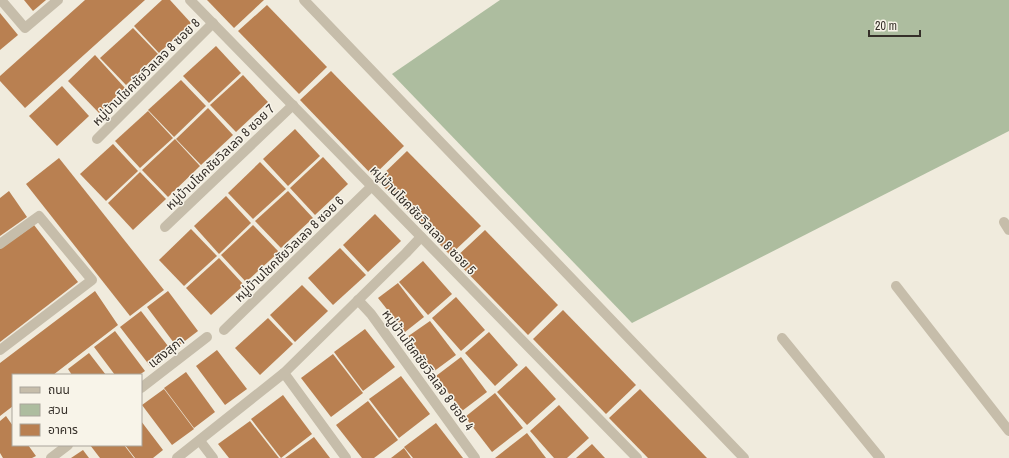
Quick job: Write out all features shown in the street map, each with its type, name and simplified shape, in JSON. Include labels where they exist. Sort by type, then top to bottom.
[{"type":"street","points":[[1,0],[24,28],[58,0]]},
{"type":"street","name":"หมู่บ้านโชคชัยวิลเลจ 8 ซอย 5","points":[[190,0],[637,458]]},
{"type":"street","points":[[304,0],[744,458]]},
{"type":"street","name":"หมู่บ้านโชคชัยวิลเลจ 8 ซอย 8","points":[[97,139],[213,23]]},
{"type":"street","name":"หมู่บ้านโชคชัยวิลเลจ 8 ซอย 7","points":[[165,227],[293,105]]},
{"type":"street","name":"หมู่บ้านโชคชัยวิลเลจ 8 ซอย 6","points":[[224,330],[372,186]]},
{"type":"street","points":[[0,244],[39,216],[92,280],[0,350]]},
{"type":"street","points":[[177,458],[284,373],[406,253],[421,236]]},
{"type":"street","points":[[896,286],[1009,431]]},
{"type":"street","name":"หมู่บ้านโชคชัยวิลเลจ 8 ซอย 4","points":[[358,300],[371,314],[475,458]]},
{"type":"street","name":"แสงสุภา","points":[[142,387],[207,337]]},
{"type":"street","points":[[782,338],[880,458]]},
{"type":"street","points":[[284,373],[346,458]]},
{"type":"street","points":[[200,441],[213,458]]},
{"type":"street","points":[[51,458],[67,446]]},
{"type":"green space","points":[[500,0],[1009,0],[1009,131],[632,323],[392,74]]},
{"type":"building","points":[[24,0],[46,0],[33,11]]},
{"type":"building","points":[[85,0],[145,0],[25,108],[0,81],[0,76]]},
{"type":"building","points":[[162,0],[170,0],[191,23],[159,53],[134,26]]},
{"type":"building","points":[[207,0],[264,0],[234,28]]},
{"type":"building","points":[[267,5],[327,67],[299,94],[238,31]]},
{"type":"building","points":[[0,13],[18,35],[0,50]]},
{"type":"building","points":[[133,28],[158,54],[126,85],[100,58]]},
{"type":"building","points":[[216,46],[241,73],[209,103],[183,76]]},
{"type":"building","points":[[95,55],[125,88],[99,113],[68,81]]},
{"type":"building","points":[[331,71],[404,146],[373,176],[300,100]]},
{"type":"building","points":[[243,75],[268,102],[236,132],[210,105]]},
{"type":"building","points":[[181,80],[206,106],[174,137],[148,110]]},
{"type":"building","points":[[62,86],[89,116],[57,146],[29,116]]},
{"type":"building","points":[[208,108],[233,135],[201,165],[176,139]]},
{"type":"building","points":[[148,111],[173,138],[140,168],[115,141]]},
{"type":"building","points":[[295,129],[320,156],[288,186],[263,159]]},
{"type":"building","points":[[175,139],[200,166],[168,197],[142,170]]},
{"type":"building","points":[[113,144],[138,171],[106,201],[80,174]]},
{"type":"building","points":[[407,151],[481,226],[450,255],[377,180]]},
{"type":"building","points":[[323,157],[348,184],[315,215],[290,188]]},
{"type":"building","points":[[59,158],[164,290],[130,316],[26,184]]},
{"type":"building","points":[[260,162],[286,189],[253,219],[228,193]]},
{"type":"building","points":[[140,172],[166,199],[133,230],[108,203]]},
{"type":"building","points":[[9,191],[27,217],[0,236],[0,198]]},
{"type":"building","points":[[288,191],[313,218],[281,248],[255,221]]},
{"type":"building","points":[[226,196],[251,223],[219,254],[194,226]]},
{"type":"building","points":[[375,214],[401,241],[368,272],[343,245]]},
{"type":"building","points":[[34,225],[78,282],[0,342],[0,249]]},
{"type":"building","points":[[253,225],[279,252],[246,282],[221,255]]},
{"type":"building","points":[[191,229],[217,256],[184,286],[159,260]]},
{"type":"building","points":[[485,230],[558,305],[528,335],[454,259]]},
{"type":"building","points":[[340,248],[366,275],[333,305],[308,278]]},
{"type":"building","points":[[219,258],[244,285],[211,315],[186,288]]},
{"type":"building","points":[[423,261],[452,294],[428,315],[399,282]]},
{"type":"building","points":[[398,283],[424,317],[405,332],[378,298]]},
{"type":"building","points":[[302,285],[328,311],[295,342],[270,315]]},
{"type":"building","points":[[95,291],[118,325],[54,374],[12,374],[12,407],[0,416],[0,363]]},
{"type":"building","points":[[168,291],[198,331],[177,347],[147,307]]},
{"type":"building","points":[[456,297],[485,330],[461,351],[432,318]]},
{"type":"building","points":[[563,310],[636,385],[606,414],[533,339]]},
{"type":"building","points":[[141,311],[171,350],[150,366],[120,327]]},
{"type":"building","points":[[268,318],[293,344],[260,375],[235,348]]},
{"type":"building","points":[[430,321],[456,355],[433,372],[407,337]]},
{"type":"building","points":[[365,329],[395,367],[363,391],[334,352]]},
{"type":"building","points":[[115,331],[145,371],[140,374],[114,374],[94,347]]},
{"type":"building","points":[[489,332],[518,365],[495,386],[465,353]]},
{"type":"building","points":[[217,350],[247,389],[225,405],[196,366]]},
{"type":"building","points":[[89,353],[105,374],[71,374],[68,369]]},
{"type":"building","points":[[333,354],[363,393],[331,417],[301,378]]},
{"type":"building","points":[[461,357],[487,392],[462,411],[436,376]]},
{"type":"building","points":[[526,366],[556,399],[527,425],[497,392]]},
{"type":"building","points":[[186,372],[215,412],[194,428],[164,388]]},
{"type":"building","points":[[401,376],[430,414],[399,438],[369,399]]},
{"type":"building","points":[[164,389],[194,429],[172,445],[142,405]]},
{"type":"building","points":[[640,389],[707,458],[648,458],[609,418]]},
{"type":"building","points":[[495,393],[523,428],[492,452],[465,417]]},
{"type":"building","points":[[283,395],[312,434],[281,458],[251,419]]},
{"type":"building","points":[[368,401],[398,440],[374,458],[362,458],[336,425]]},
{"type":"building","points":[[559,405],[589,438],[567,458],[554,458],[530,431]]},
{"type":"building","points":[[6,416],[12,425],[12,446],[29,446],[36,456],[32,458],[3,458],[0,453],[0,421]]},
{"type":"building","points":[[250,421],[279,458],[229,458],[218,444]]},
{"type":"building","points":[[142,422],[163,450],[153,458],[135,458],[126,446],[142,446]]},
{"type":"building","points":[[436,423],[463,458],[413,458],[404,447]]},
{"type":"building","points":[[527,433],[546,458],[495,458]]},
{"type":"building","points":[[314,437],[330,458],[285,458]]},
{"type":"building","points":[[592,444],[605,458],[576,458]]},
{"type":"building","points":[[91,446],[125,446],[134,458],[100,458]]},
{"type":"building","points":[[404,448],[411,458],[391,458]]},
{"type":"building","points":[[83,450],[89,458],[71,458]]}]
